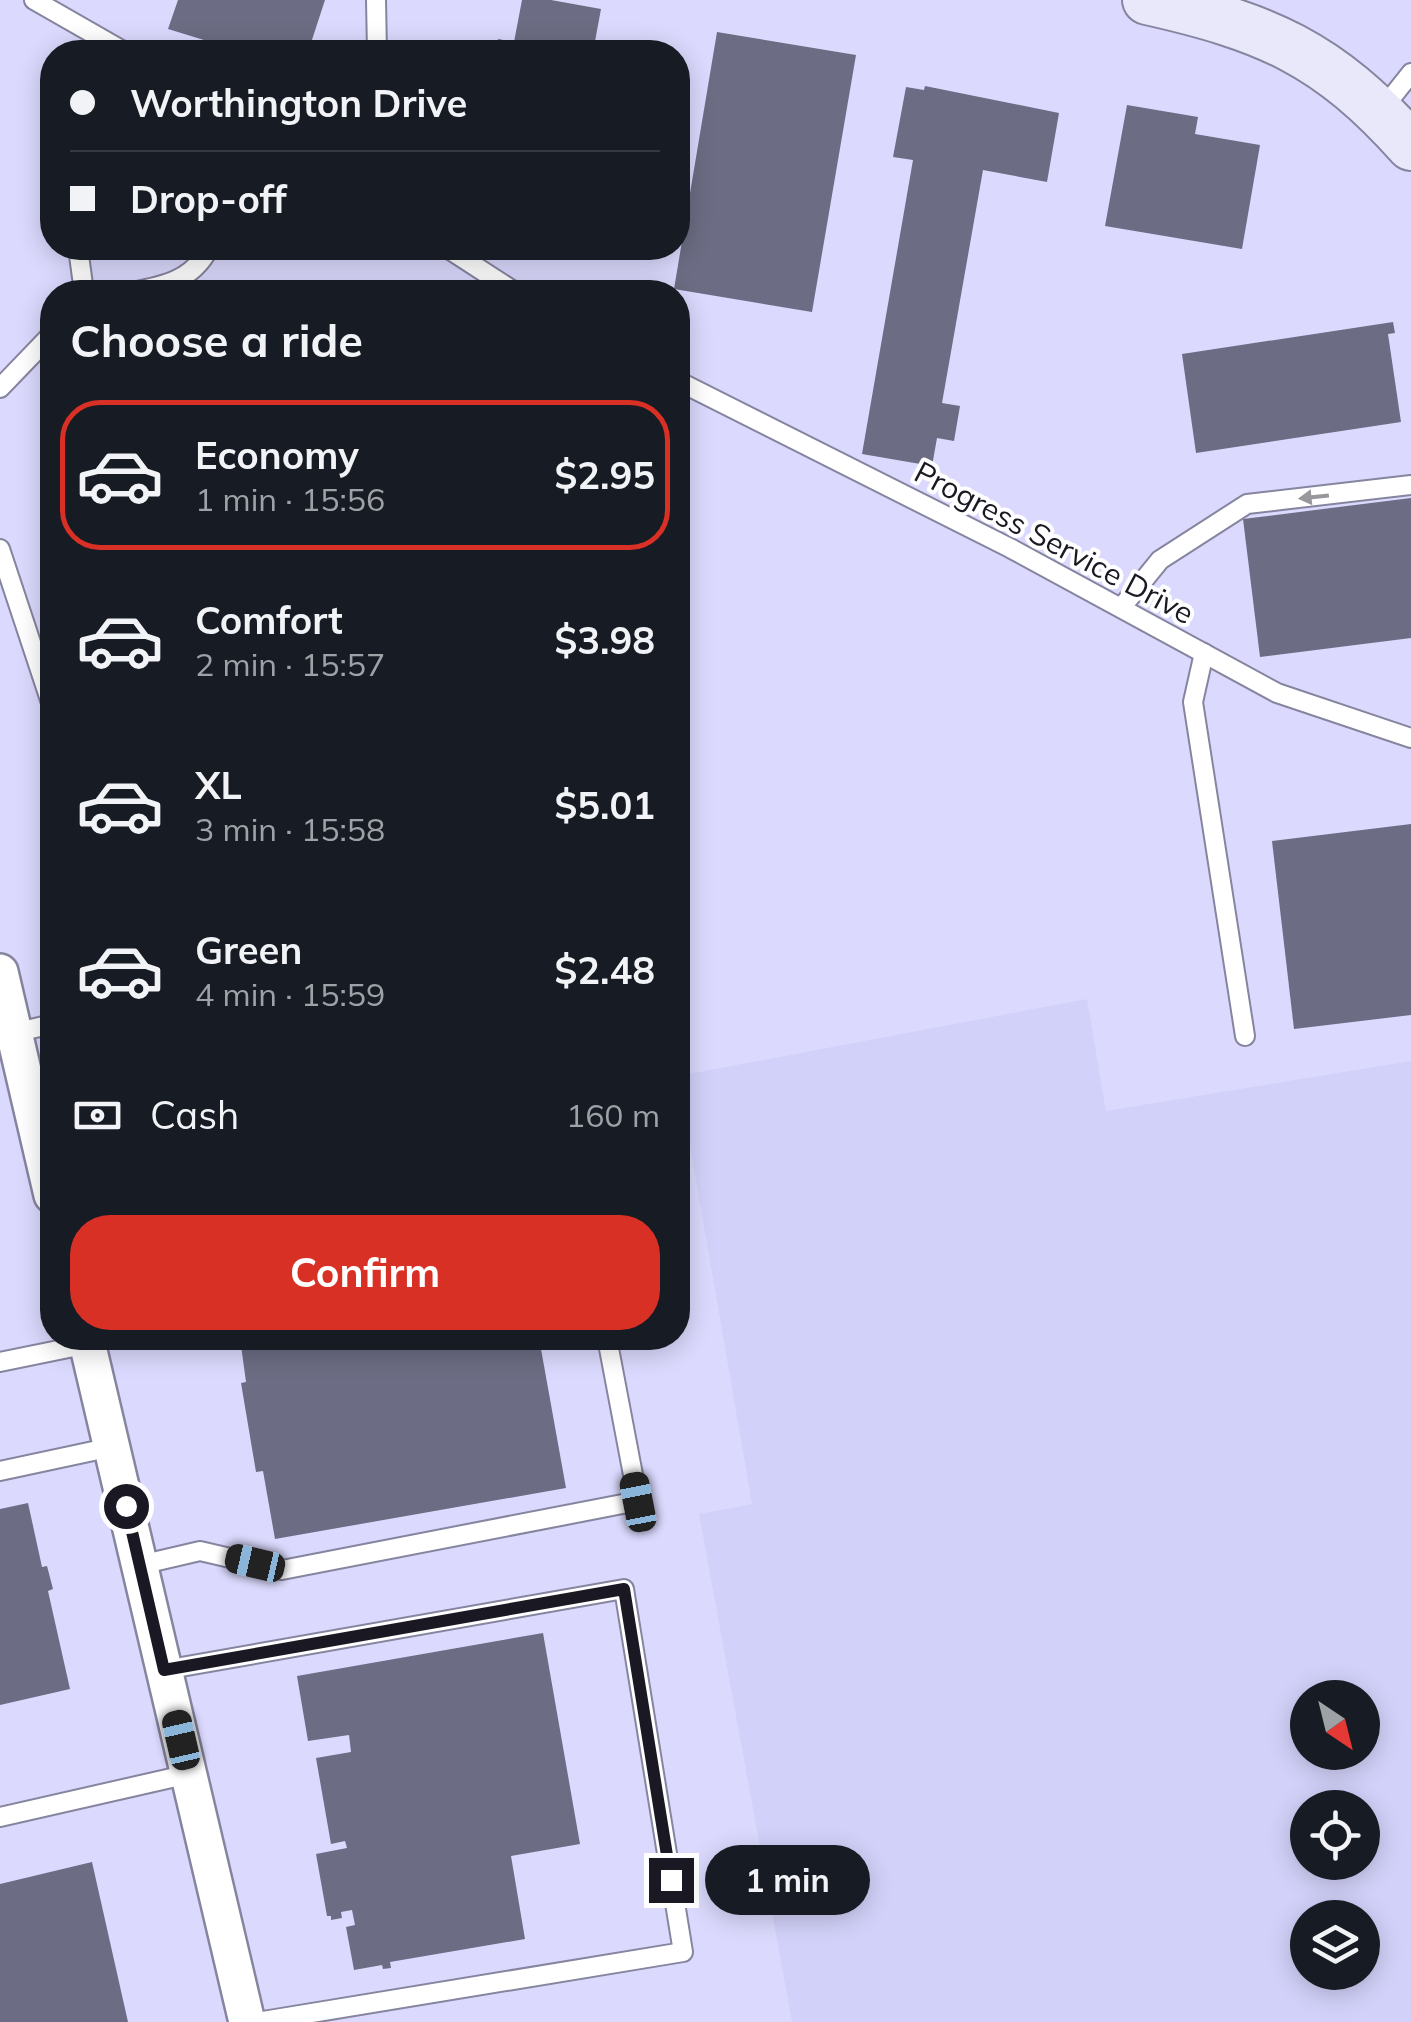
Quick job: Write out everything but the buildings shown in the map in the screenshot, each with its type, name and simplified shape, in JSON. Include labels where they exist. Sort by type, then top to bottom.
[{"type":"street","points":[[1146,0],[1236,22],[1278,39],[1350,84],[1396,129]]},
{"type":"street","points":[[0,972],[40,1144]]},
{"type":"street","points":[[89,1350],[247,2022]]},
{"type":"lane","points":[[34,0],[104,40]]},
{"type":"lane","points":[[376,0],[377,40]]},
{"type":"lane","points":[[1396,129],[1411,73]]},
{"type":"lane","points":[[178,280],[201,260]]},
{"type":"lane","points":[[466,260],[497,280]]},
{"type":"lane","points":[[0,388],[40,346]]},
{"type":"lane","name":"Progress Service Drive","points":[[690,387],[992,540],[1276,692],[1411,738]]},
{"type":"lane","points":[[1121,608],[1160,560],[1247,504],[1411,485]]},
{"type":"lane","points":[[0,549],[40,670]]},
{"type":"lane","points":[[1204,653],[1193,702],[1244,1036]]},
{"type":"lane","points":[[14,1033],[40,1027]]},
{"type":"lane","points":[[0,1362],[50,1350]]},
{"type":"lane","points":[[140,1565],[200,1551],[282,1570],[638,1502],[609,1350]]},
{"type":"lane","points":[[0,1471],[112,1447]]},
{"type":"lane","points":[[164,1670],[624,1589],[683,1952],[257,2022]]},
{"type":"lane","points":[[0,1817],[189,1774]]},
{"type":"shaded area","points":[[0,0],[1411,0],[1411,2022],[0,2022]]},
{"type":"shaded area","points":[[1087,999],[1106,1111],[1411,1061],[1411,2022],[792,2022],[699,1514],[752,1504],[690,1145],[690,1074]]},
{"type":"route","points":[[126,1506],[164,1670],[624,1589],[671,1880]]}]
